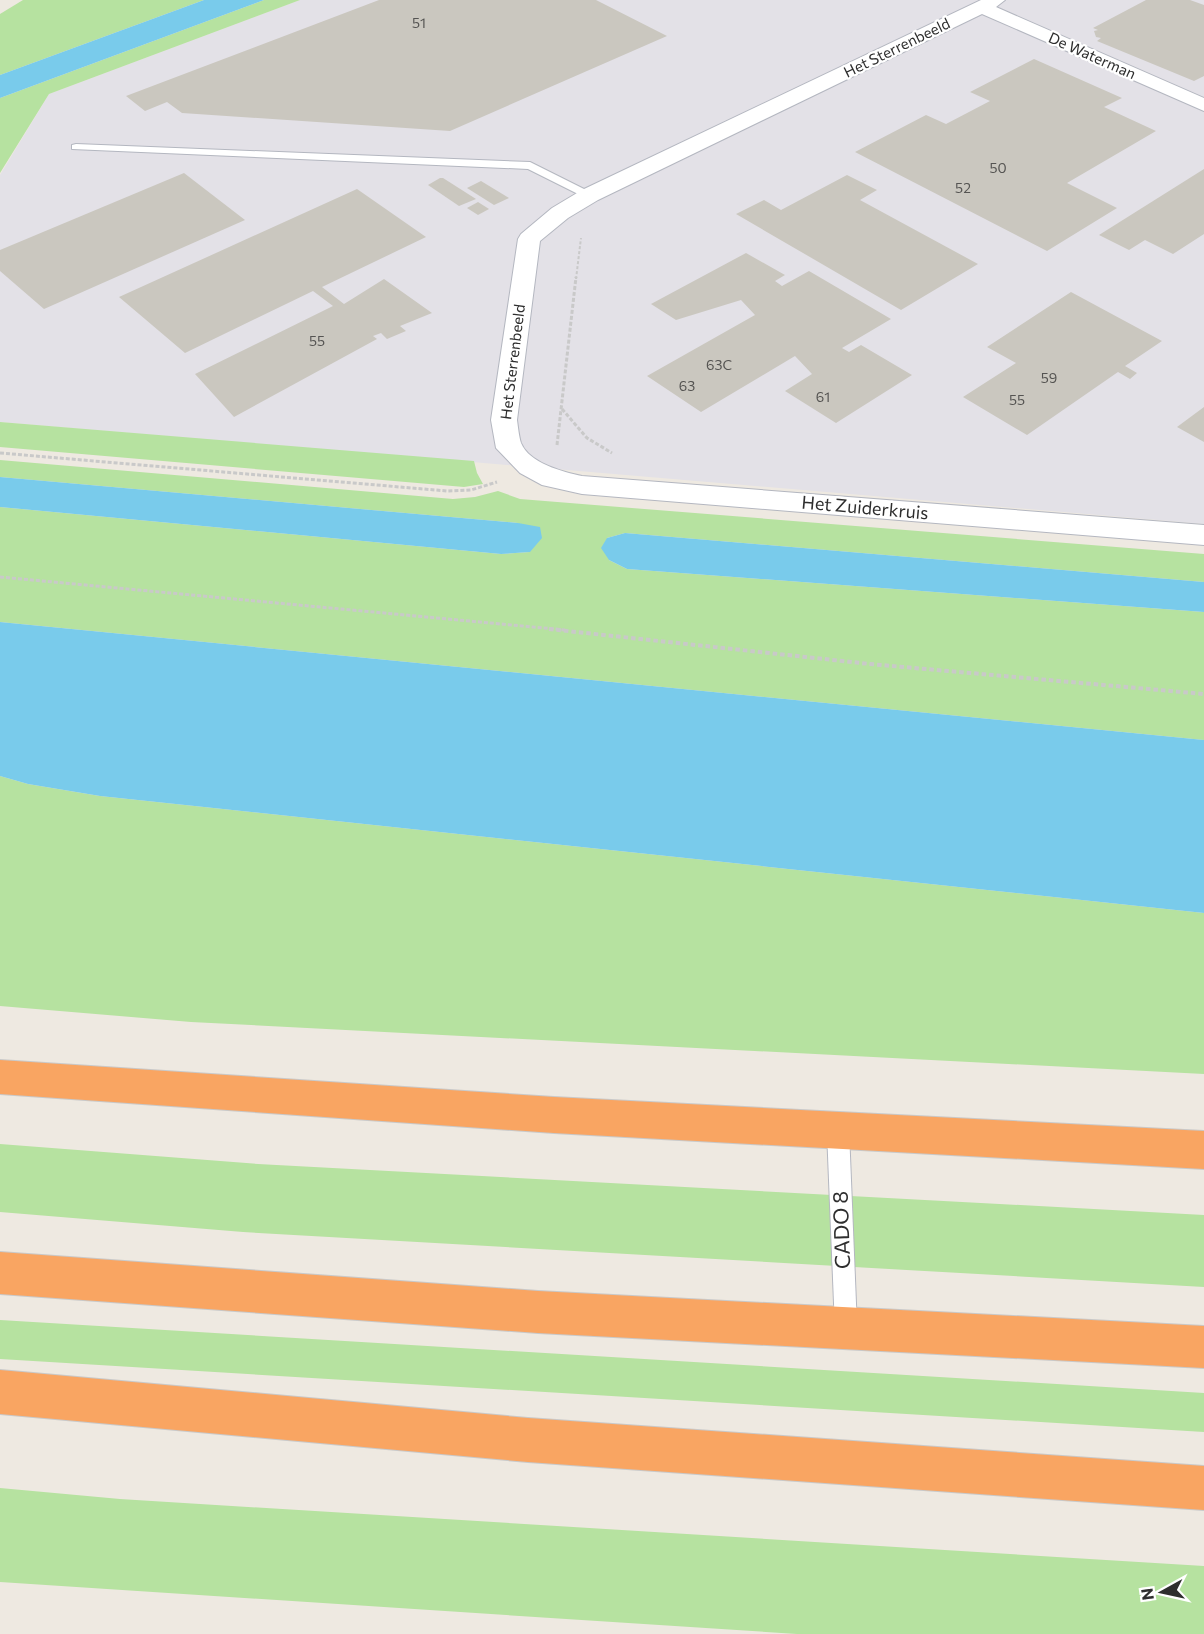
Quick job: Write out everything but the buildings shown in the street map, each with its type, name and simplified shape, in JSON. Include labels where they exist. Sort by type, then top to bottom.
[{"type":"highway","points":[[0,1077],[554,1115],[1204,1150]]},
{"type":"highway","points":[[0,1273],[538,1312],[1204,1347]]},
{"type":"highway","points":[[0,1392],[528,1440],[1204,1488]]},
{"type":"street","name":"De Waterman","points":[[988,4],[1204,105]]},
{"type":"street","name":"Het Sterrenbeeld","points":[[529,467],[509,448],[504,420],[529,238],[560,213],[590,195],[988,4]]},
{"type":"street","name":"Het Zuiderkruis","points":[[529,467],[552,479],[582,485],[1204,535]]},
{"type":"lane","points":[[76,147],[530,166],[590,195]]},
{"type":"lane","name":"CADO 8","points":[[838,1131],[846,1328]]},
{"type":"path","points":[[0,453],[447,491],[490,486],[529,467],[557,444],[581,235]]},
{"type":"path","points":[[0,578],[572,631],[870,664],[1204,694]]},
{"type":"shaded area","points":[[300,0],[1204,0],[1204,524],[0,422],[0,175],[49,94]]},
{"type":"green space","points":[[23,0],[204,0],[0,75],[0,14]]},
{"type":"green space","points":[[264,0],[300,0],[49,94],[0,173],[0,98]]},
{"type":"green space","points":[[0,422],[474,461],[483,484],[464,487],[0,447]]},
{"type":"green space","points":[[0,460],[453,499],[475,497],[498,491],[520,499],[1204,554],[1204,582],[625,533],[607,538],[609,560],[627,569],[1204,612],[1204,740],[0,622],[0,507],[501,554],[530,552],[518,523],[0,477]]},
{"type":"green space","points":[[0,776],[28,784],[100,796],[1204,913],[1204,1074],[191,1022],[0,1006]]},
{"type":"green space","points":[[0,1144],[258,1164],[1204,1215],[1204,1287],[243,1232],[0,1212]]},
{"type":"green space","points":[[0,1320],[1204,1393],[1204,1432],[0,1359]]},
{"type":"green space","points":[[0,1488],[120,1499],[1204,1566],[1204,1634],[797,1634],[0,1582]]},
{"type":"water","points":[[204,0],[264,0],[0,98],[0,75]]},
{"type":"water","points":[[0,477],[518,523],[540,527],[542,538],[530,552],[501,554],[0,507]]},
{"type":"water","points":[[625,533],[1204,582],[1204,612],[627,569],[609,560],[601,548],[607,538]]},
{"type":"water","points":[[0,622],[1204,740],[1204,913],[100,796],[28,784],[0,776]]}]
